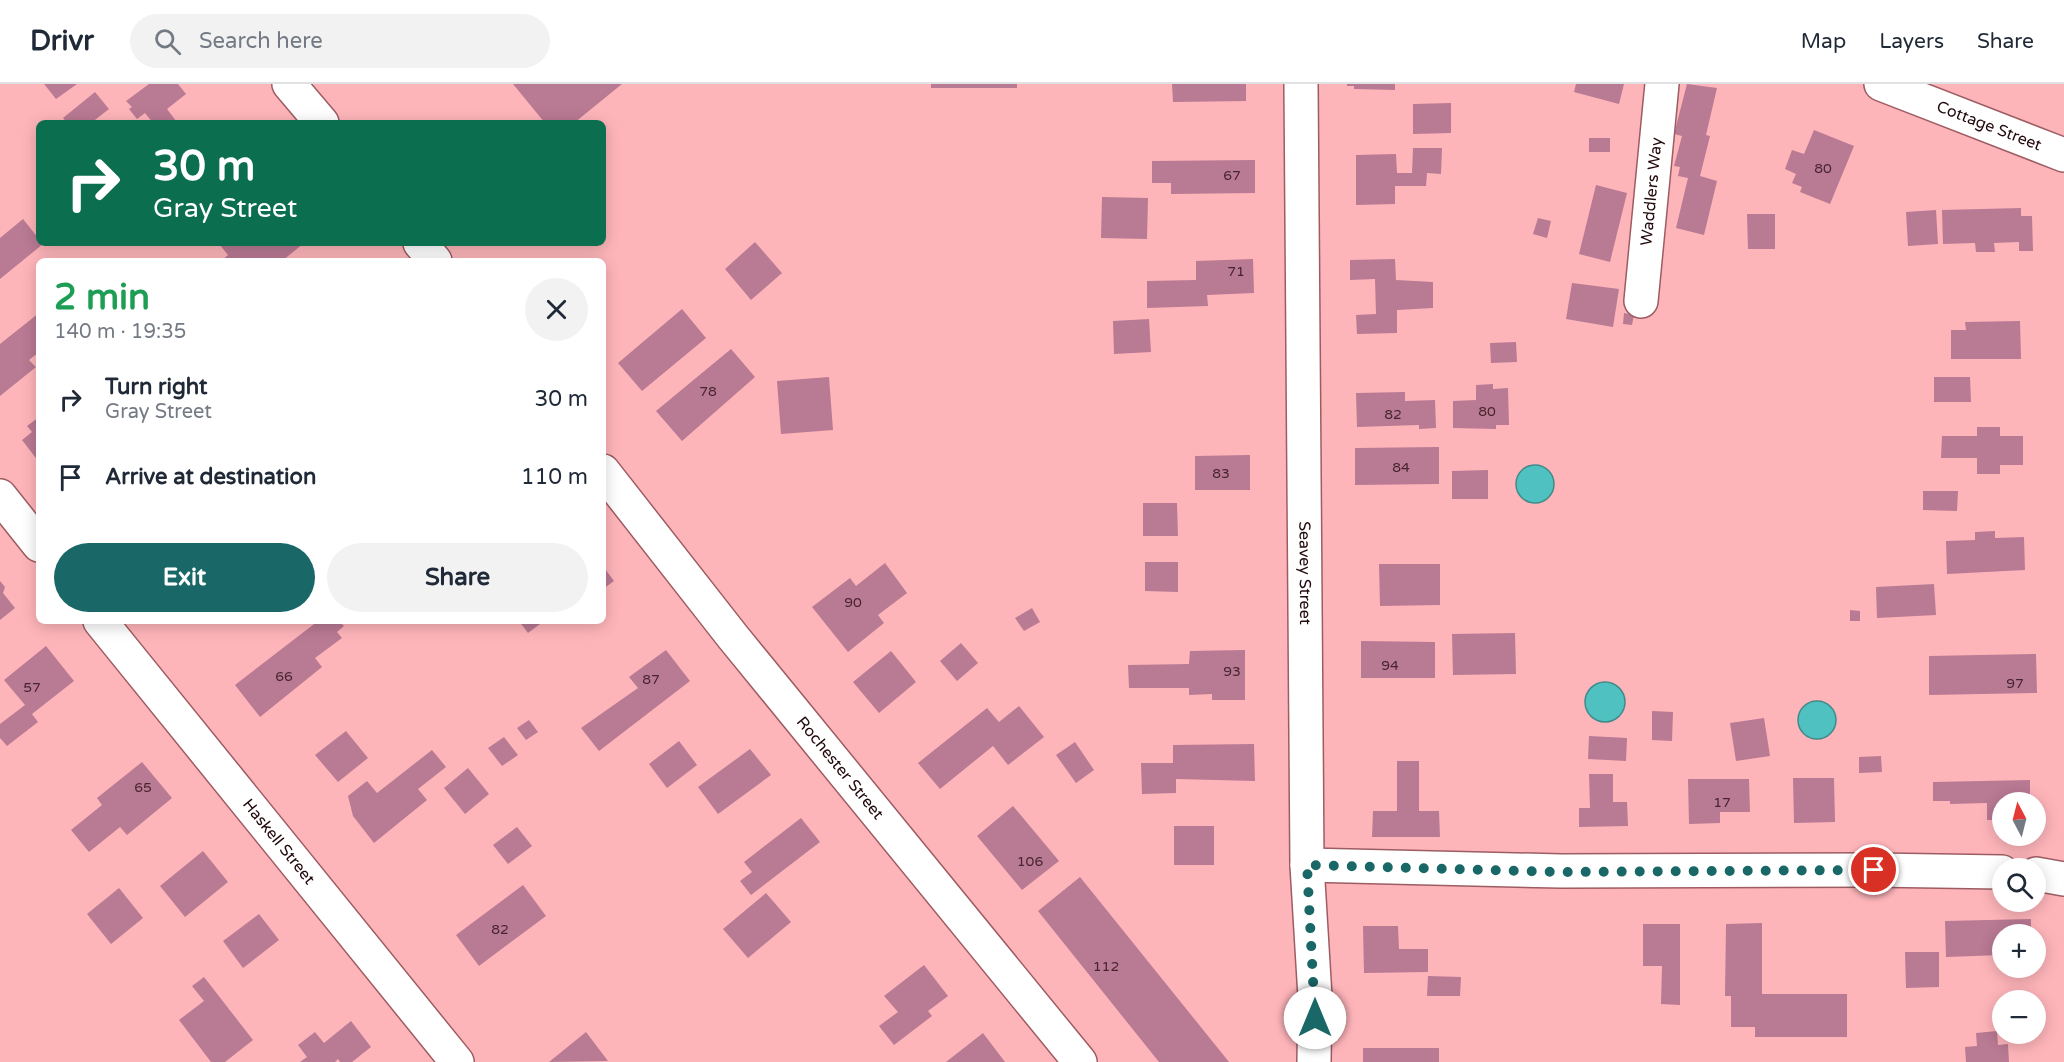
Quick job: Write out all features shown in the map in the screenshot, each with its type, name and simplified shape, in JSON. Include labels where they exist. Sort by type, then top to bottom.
[{"type":"street","points":[[289,84],[319,120]]},
{"type":"street","name":"Seavey Street","points":[[1301,84],[1307,865],[1315,997],[1314,1062]]},
{"type":"street","name":"Waddlers Way","points":[[1641,301],[1662,84]]},
{"type":"street","name":"Cottage Street","points":[[1881,84],[2064,155]]},
{"type":"street","points":[[422,246],[432,258]]},
{"type":"street","name":"Rochester Street","points":[[606,475],[733,637],[1080,1062]]},
{"type":"street","points":[[0,496],[36,541]]},
{"type":"street","name":"Haskell Street","points":[[102,624],[457,1062]]},
{"type":"street","points":[[1307,865],[1561,872],[1992,872]]},
{"type":"street","points":[[2046,876],[2064,879]]},
{"type":"water","points":[[1535,465],[1549,470],[1554,484],[1549,498],[1535,503],[1521,498],[1516,484],[1521,470]]},
{"type":"water","points":[[1605,682],[1619,688],[1625,702],[1619,716],[1605,722],[1591,716],[1585,702],[1591,688]]},
{"type":"water","points":[[1817,701],[1831,706],[1836,720],[1831,734],[1817,739],[1803,734],[1798,720],[1803,706]]},
{"type":"building","points":[[44,84],[77,84],[56,99]]},
{"type":"building","points":[[149,84],[178,84],[186,94],[167,109],[175,120],[151,120],[145,113],[137,119],[129,109],[132,107],[126,101]]},
{"type":"building","points":[[513,84],[622,84],[578,120],[543,120]]},
{"type":"building","points":[[931,84],[1017,84],[1017,88],[931,88]]},
{"type":"building","points":[[1172,84],[1246,84],[1246,101],[1173,102]]},
{"type":"building","points":[[1347,84],[1395,84],[1395,90],[1354,89],[1354,86],[1347,86]]},
{"type":"building","points":[[1576,84],[1624,84],[1619,104],[1574,92]]},
{"type":"building","points":[[1687,84],[1717,88],[1706,135],[1710,136],[1700,176],[1717,181],[1704,235],[1676,228],[1688,178],[1678,176],[1680,167],[1674,166],[1682,136],[1674,134]]},
{"type":"building","points":[[95,92],[109,109],[95,120],[65,120],[63,118]]},
{"type":"building","points":[[1451,103],[1451,133],[1413,134],[1413,104]]},
{"type":"building","points":[[1814,130],[1854,146],[1830,204],[1800,192],[1802,187],[1792,183],[1796,174],[1785,169],[1792,150],[1804,154]]},
{"type":"building","points":[[1589,138],[1610,138],[1610,152],[1589,152]]},
{"type":"building","points":[[1413,148],[1442,148],[1441,174],[1427,173],[1426,186],[1395,186],[1395,204],[1356,205],[1356,155],[1396,154],[1397,173],[1412,173]]},
{"type":"building","points":[[1255,160],[1255,193],[1171,194],[1171,183],[1152,183],[1152,161]]},
{"type":"building","points":[[1596,185],[1627,193],[1610,262],[1579,254]]},
{"type":"building","points":[[1102,197],[1148,198],[1147,239],[1101,238]]},
{"type":"building","points":[[2021,208],[2021,216],[2032,216],[2033,251],[2019,251],[2019,242],[1994,243],[1995,252],[1976,252],[1975,243],[1943,244],[1942,210]]},
{"type":"building","points":[[1936,210],[1938,244],[1908,246],[1906,212]]},
{"type":"building","points":[[1747,214],[1775,214],[1775,249],[1748,249]]},
{"type":"building","points":[[1538,218],[1551,221],[1547,238],[1533,234]]},
{"type":"building","points":[[23,219],[36,235],[36,246],[41,246],[0,279],[0,238]]},
{"type":"building","points":[[755,242],[782,273],[751,300],[725,269]]},
{"type":"building","points":[[221,246],[300,246],[286,258],[224,258],[228,255]]},
{"type":"building","points":[[1253,259],[1254,293],[1207,295],[1208,306],[1147,308],[1147,281],[1196,280],[1196,261]]},
{"type":"building","points":[[1395,259],[1396,280],[1433,282],[1433,308],[1397,310],[1397,333],[1357,334],[1356,315],[1376,314],[1375,279],[1350,280],[1350,260]]},
{"type":"building","points":[[1572,283],[1619,289],[1613,327],[1566,319]]},
{"type":"building","points":[[682,309],[706,338],[642,391],[618,363]]},
{"type":"building","points":[[1624,313],[1634,315],[1632,325],[1623,324]]},
{"type":"building","points":[[36,315],[36,354],[29,360],[36,367],[0,396],[0,344]]},
{"type":"building","points":[[1149,319],[1151,352],[1114,354],[1113,321]]},
{"type":"building","points":[[2020,321],[2021,359],[1951,359],[1951,330],[1966,330],[1965,322]]},
{"type":"building","points":[[1516,342],[1517,362],[1491,363],[1490,343]]},
{"type":"building","points":[[731,349],[755,377],[682,441],[656,411]]},
{"type":"building","points":[[829,377],[833,430],[781,434],[777,381]]},
{"type":"building","points":[[1934,377],[1970,377],[1971,402],[1934,402]]},
{"type":"building","points":[[1493,384],[1493,389],[1508,388],[1509,425],[1496,425],[1496,429],[1453,428],[1453,401],[1476,400],[1476,385]]},
{"type":"building","points":[[1405,392],[1405,401],[1435,400],[1436,428],[1419,429],[1419,425],[1357,427],[1356,393]]},
{"type":"building","points":[[36,419],[36,458],[22,440],[32,432],[27,426]]},
{"type":"building","points":[[1977,427],[2000,427],[2000,436],[2023,436],[2023,465],[2000,465],[2000,474],[1977,474],[1977,458],[1941,458],[1942,436],[1977,436]]},
{"type":"building","points":[[1439,447],[1439,484],[1355,485],[1355,448]]},
{"type":"building","points":[[1250,455],[1250,490],[1195,490],[1195,456]]},
{"type":"building","points":[[1488,470],[1488,499],[1452,499],[1452,471]]},
{"type":"building","points":[[1923,491],[1958,491],[1957,511],[1923,510]]},
{"type":"building","points":[[1143,503],[1177,503],[1178,536],[1143,536]]},
{"type":"building","points":[[1995,531],[1995,538],[2024,537],[2025,570],[1947,574],[1946,541],[1975,540],[1975,532]]},
{"type":"building","points":[[1145,562],[1178,562],[1178,592],[1145,591]]},
{"type":"building","points":[[885,563],[907,593],[878,615],[884,623],[848,652],[812,607],[850,578],[856,586]]},
{"type":"building","points":[[1379,564],[1440,564],[1440,605],[1380,606]]},
{"type":"building","points":[[606,570],[614,581],[606,587]]},
{"type":"building","points":[[0,581],[5,587],[3,593],[15,608],[0,620]]},
{"type":"building","points":[[1934,584],[1936,615],[1877,618],[1876,587]]},
{"type":"building","points":[[1032,608],[1040,622],[1024,631],[1015,618]]},
{"type":"building","points":[[1850,610],[1860,611],[1860,621],[1850,621]]},
{"type":"building","points":[[314,624],[342,624],[344,626],[337,632],[342,638],[315,658],[322,667],[260,717],[235,685]]},
{"type":"building","points":[[521,624],[540,624],[528,633]]},
{"type":"building","points":[[1515,633],[1516,674],[1453,675],[1452,634]]},
{"type":"building","points":[[1361,641],[1435,642],[1435,678],[1361,678]]},
{"type":"building","points":[[961,643],[978,663],[957,681],[940,661]]},
{"type":"building","points":[[46,646],[74,681],[32,714],[38,722],[7,746],[0,738],[0,724],[25,705],[4,680]]},
{"type":"building","points":[[666,650],[690,681],[599,751],[581,728],[638,688],[629,677]]},
{"type":"building","points":[[1245,650],[1245,700],[1212,700],[1212,694],[1189,695],[1189,688],[1129,688],[1128,665],[1189,664],[1190,651]]},
{"type":"building","points":[[891,651],[916,682],[879,713],[853,682]]},
{"type":"building","points":[[2036,654],[2037,693],[1929,695],[1929,656]]},
{"type":"building","points":[[1019,706],[1044,737],[1008,765],[993,746],[940,789],[918,763],[987,708],[999,722]]},
{"type":"building","points":[[1652,711],[1673,712],[1672,741],[1652,740]]},
{"type":"building","points":[[1764,718],[1770,756],[1736,761],[1730,723]]},
{"type":"building","points":[[529,720],[538,732],[526,740],[517,728]]},
{"type":"building","points":[[346,731],[368,758],[338,782],[315,755]]},
{"type":"building","points":[[1589,736],[1627,738],[1626,761],[1588,759]]},
{"type":"building","points":[[504,737],[518,755],[502,766],[488,748]]},
{"type":"building","points":[[679,741],[697,765],[667,788],[649,764]]},
{"type":"building","points":[[1075,742],[1094,770],[1076,783],[1056,755]]},
{"type":"building","points":[[1254,744],[1255,781],[1176,779],[1176,793],[1142,794],[1141,763],[1173,763],[1173,745]]},
{"type":"building","points":[[750,749],[771,775],[718,814],[698,787]]},
{"type":"building","points":[[432,750],[446,767],[418,789],[427,800],[374,843],[353,816],[348,796],[367,781],[377,793]]},
{"type":"building","points":[[1881,756],[1882,772],[1859,773],[1859,757]]},
{"type":"building","points":[[1397,761],[1419,761],[1419,811],[1439,811],[1440,837],[1372,837],[1373,811],[1397,811]]},
{"type":"building","points":[[142,762],[172,798],[127,835],[120,827],[89,852],[71,830],[102,805],[97,798]]},
{"type":"building","points":[[468,768],[489,794],[465,814],[444,788]]},
{"type":"building","points":[[1589,774],[1613,774],[1613,802],[1627,802],[1628,826],[1579,827],[1579,808],[1590,808]]},
{"type":"building","points":[[1793,778],[1834,778],[1835,822],[1794,823]]},
{"type":"building","points":[[1688,779],[1749,779],[1750,812],[1720,812],[1720,823],[1689,824]]},
{"type":"building","points":[[2030,780],[2030,792],[1992,792],[1992,820],[1987,820],[1987,803],[1950,804],[1950,801],[1933,801],[1933,782]]},
{"type":"building","points":[[1013,806],[1059,861],[1022,890],[977,836]]},
{"type":"building","points":[[801,818],[820,842],[751,895],[740,881],[752,872],[744,862]]},
{"type":"building","points":[[1174,826],[1214,826],[1214,865],[1174,865]]},
{"type":"building","points":[[517,827],[532,846],[508,864],[493,845]]},
{"type":"building","points":[[203,851],[228,882],[185,917],[160,886]]},
{"type":"building","points":[[1080,877],[1229,1062],[1159,1062],[1038,911]]},
{"type":"building","points":[[523,885],[546,916],[479,966],[456,935]]},
{"type":"building","points":[[119,888],[143,918],[111,944],[87,914]]},
{"type":"building","points":[[766,893],[791,922],[748,958],[723,929]]},
{"type":"building","points":[[259,914],[279,940],[243,968],[223,941]]},
{"type":"building","points":[[2031,919],[2031,924],[1992,924],[1992,955],[1946,957],[1945,921]]},
{"type":"building","points":[[1762,923],[1762,994],[1847,994],[1847,1037],[1755,1037],[1755,1027],[1731,1027],[1731,996],[1725,996],[1726,924]]},
{"type":"building","points":[[1643,924],[1680,924],[1680,1005],[1661,1004],[1662,966],[1643,966]]},
{"type":"building","points":[[1363,926],[1398,926],[1399,949],[1428,949],[1428,972],[1364,973]]},
{"type":"building","points":[[1905,952],[1939,952],[1939,987],[1906,988]]},
{"type":"building","points":[[924,965],[948,996],[928,1011],[932,1016],[894,1045],[879,1026],[898,1012],[884,996]]},
{"type":"building","points":[[1428,976],[1461,977],[1460,996],[1427,996]]},
{"type":"building","points":[[204,977],[253,1040],[225,1062],[211,1062],[179,1020],[204,1001],[192,986]]},
{"type":"building","points":[[351,1021],[371,1047],[352,1062],[340,1062],[338,1059],[335,1062],[300,1062],[307,1057],[298,1045],[315,1032],[324,1043]]},
{"type":"building","points":[[1992,1031],[1992,1044],[2008,1044],[2009,1062],[1966,1062],[1965,1047],[1977,1046],[1976,1033]]},
{"type":"building","points":[[586,1032],[608,1061],[549,1062]]},
{"type":"building","points":[[983,1033],[1005,1062],[946,1062]]},
{"type":"building","points":[[1363,1048],[1439,1048],[1439,1062],[1363,1062]]},
{"type":"route","points":[[1315,1018],[1307,865],[1561,872],[1874,870]]}]
